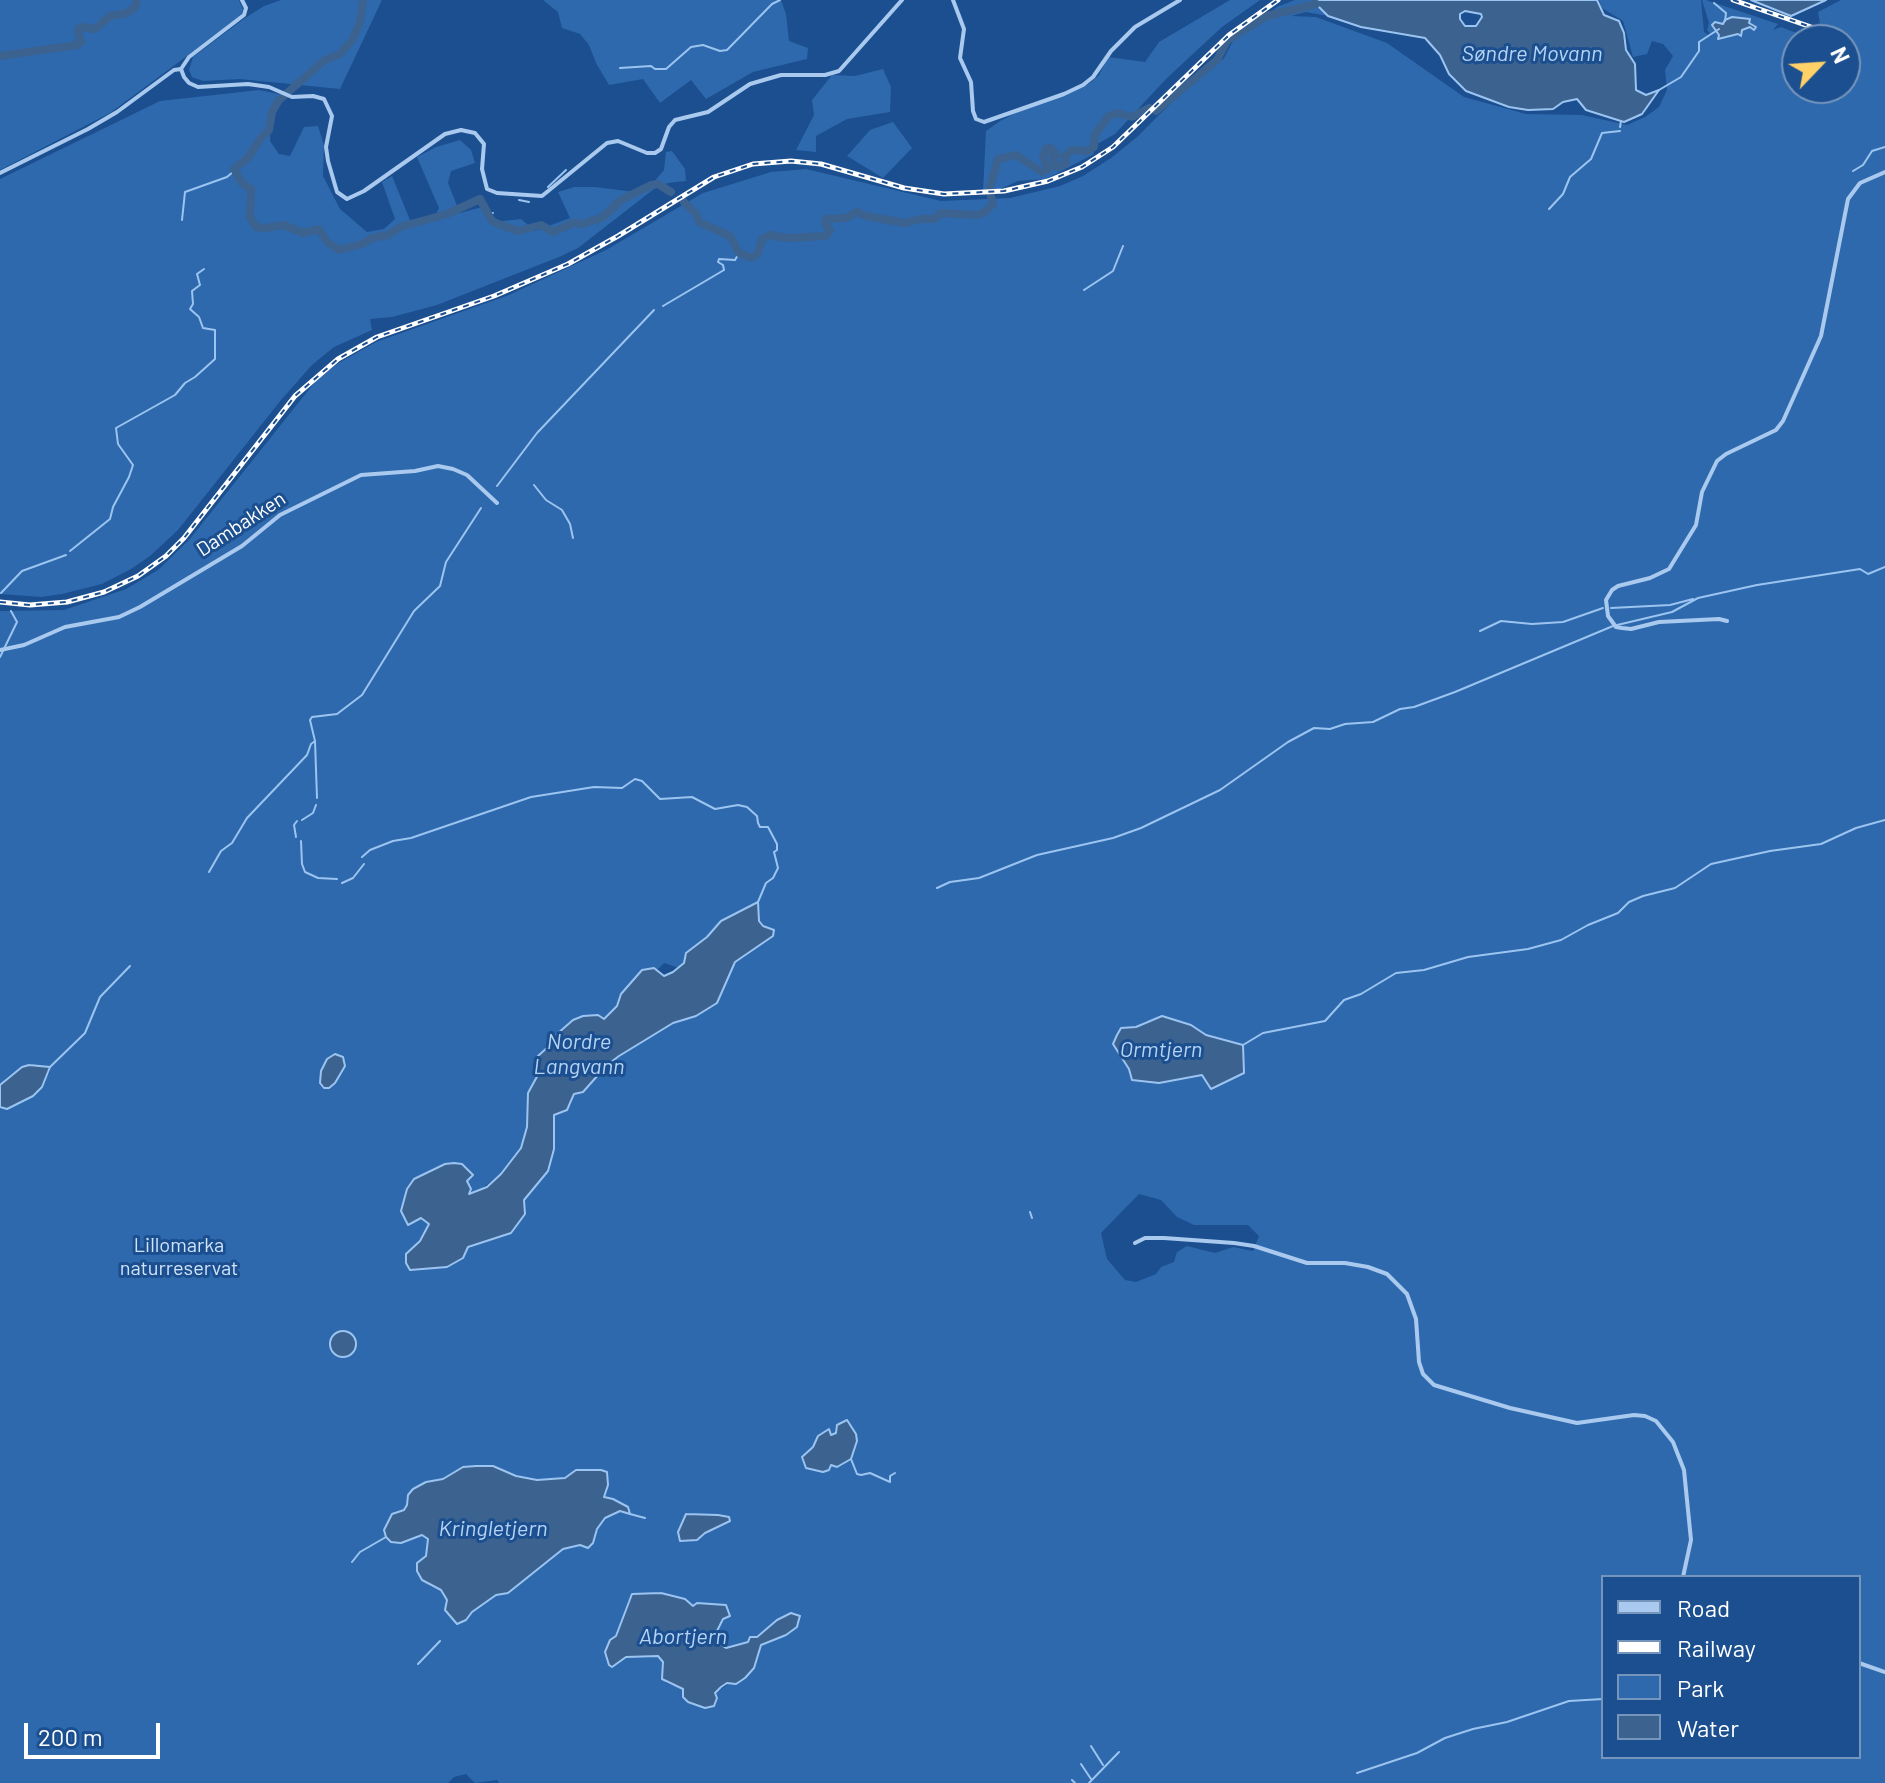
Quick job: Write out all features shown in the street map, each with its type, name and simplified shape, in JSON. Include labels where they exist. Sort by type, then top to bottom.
[{"type":"street","points":[[181,69],[185,79],[194,86],[248,84],[289,96],[318,97],[326,101],[332,116],[326,155],[337,192],[344,199],[358,195],[445,134],[461,130],[475,133],[484,144],[483,176],[489,191],[542,196],[607,143],[618,141],[647,153],[655,153],[661,149],[675,120],[708,112],[750,84],[781,75],[825,75],[839,71],[902,0]]},
{"type":"street","points":[[953,0],[964,29],[960,58],[971,82],[973,111],[976,119],[984,122],[1083,85],[1135,27],[1180,0]]},
{"type":"street","points":[[0,173],[88,129],[174,70],[181,69],[192,55],[244,15],[245,1]]},
{"type":"street","points":[[1727,621],[1659,622],[1631,629],[1616,627],[1608,616],[1606,600],[1618,586],[1650,578],[1669,569],[1696,525],[1702,492],[1717,461],[1776,430],[1783,421],[1821,336],[1848,199],[1860,183],[1885,172]]},
{"type":"street","name":"Dambakken","points":[[0,650],[24,645],[65,627],[119,617],[140,607],[242,546],[280,515],[361,475],[438,466],[453,469],[467,475],[497,503]]},
{"type":"street","points":[[1135,1243],[1145,1238],[1164,1238],[1234,1243],[1307,1263],[1345,1263],[1368,1267],[1387,1274],[1407,1294],[1416,1319],[1419,1362],[1423,1374],[1434,1385],[1510,1408],[1577,1423],[1634,1415],[1656,1421],[1673,1442],[1684,1470],[1691,1540],[1683,1575]]},
{"type":"street","points":[[1861,1664],[1885,1672]]},
{"type":"green space","points":[[0,0],[239,0],[243,10],[241,16],[110,113],[0,170]]},
{"type":"green space","points":[[281,0],[382,0],[340,89],[240,79],[203,81],[192,77],[189,70],[193,57],[245,18]]},
{"type":"green space","points":[[543,0],[781,0],[789,41],[808,48],[807,59],[753,72],[706,99],[691,80],[660,103],[643,79],[609,85],[589,45],[580,34],[562,28],[558,12]]},
{"type":"green space","points":[[1230,0],[1260,0],[1222,27],[1166,79],[1115,134],[1092,147],[1094,154],[1046,179],[1018,181],[994,192],[983,191],[986,131],[1031,105],[1065,96],[1090,83],[1099,75],[1108,57],[1145,62],[1159,42]]},
{"type":"green space","name":"Lillomarka naturreservat","points":[[1295,0],[1317,0],[1328,16],[1306,12],[1291,16],[1316,17],[1387,43],[1464,97],[1526,114],[1582,115],[1627,125],[1659,107],[1667,90],[1665,70],[1673,56],[1663,44],[1652,41],[1647,54],[1633,57],[1623,21],[1602,8],[1599,0],[1701,0],[1704,32],[1712,37],[1707,30],[1709,23],[1702,0],[1778,24],[1773,30],[1781,27],[1781,104],[1861,104],[1861,24],[1820,24],[1818,12],[1841,0],[1885,0],[1885,1783],[499,1783],[497,1780],[475,1783],[466,1774],[454,1777],[448,1783],[0,1783],[0,1107],[7,1109],[33,1096],[50,1072],[47,1068],[8,1077],[0,1085],[0,611],[64,610],[126,589],[158,570],[189,540],[315,382],[337,364],[376,342],[509,295],[606,250],[703,193],[771,172],[806,169],[941,201],[1010,198],[1060,186],[1111,158],[1224,58],[1233,41],[1277,7]],"holes":[[[1750,19],[1750,27],[1717,37],[1719,35],[1713,25]],[[758,903],[759,921],[773,936],[735,962],[726,981],[696,1016],[673,1023],[619,1056],[583,1092],[575,1094],[571,1105],[554,1115],[554,1148],[540,1180],[524,1200],[511,1233],[468,1247],[463,1258],[416,1245],[429,1224],[421,1218],[410,1224],[471,1174],[467,1183],[472,1195],[509,1169],[526,1139],[528,1098],[540,1073],[617,1006],[621,994],[637,975],[654,968],[657,970],[664,963],[679,968],[685,963],[686,954],[721,921]],[[1146,1021],[1191,1025],[1206,1035],[1243,1045],[1202,1075],[1159,1083],[1132,1080],[1129,1069],[1113,1044]],[[1139,1194],[1161,1200],[1177,1217],[1194,1225],[1248,1225],[1259,1236],[1253,1251],[1233,1247],[1215,1253],[1187,1246],[1177,1252],[1174,1262],[1161,1267],[1156,1274],[1136,1282],[1125,1280],[1107,1259],[1101,1233]],[[493,1466],[516,1476],[537,1480],[565,1478],[576,1470],[601,1470],[608,1485],[603,1497],[628,1507],[629,1514],[620,1511],[605,1518],[597,1529],[593,1543],[563,1549],[508,1593],[496,1595],[466,1620],[441,1590],[430,1586],[426,1556],[428,1539],[424,1535],[401,1543],[391,1542],[397,1511],[404,1510],[413,1489],[426,1482],[443,1479],[463,1467]],[[687,1514],[708,1515],[714,1528],[697,1540]],[[643,1593],[677,1596],[694,1606],[721,1605],[728,1618],[723,1619],[715,1634],[718,1643],[726,1648],[748,1642],[777,1620],[787,1617],[799,1619],[797,1627],[761,1645],[754,1668],[715,1693],[683,1689],[666,1683],[663,1662],[658,1656],[626,1657],[612,1667],[609,1665],[605,1652],[616,1636],[628,1601]]]},
{"type":"green space","points":[[883,69],[891,87],[890,112],[847,119],[816,136],[816,152],[796,150],[814,115],[812,100],[832,75],[855,76]]},
{"type":"green space","points":[[259,90],[279,94],[281,104],[271,117],[270,141],[279,154],[290,156],[304,127],[318,126],[324,145],[323,176],[340,209],[367,232],[384,229],[395,219],[382,182],[392,176],[412,225],[436,214],[439,208],[417,157],[460,140],[471,150],[475,163],[451,171],[448,183],[460,213],[482,207],[493,222],[521,219],[535,231],[570,218],[558,192],[574,187],[595,187],[635,192],[653,183],[664,170],[666,152],[672,151],[685,169],[686,181],[668,183],[654,189],[578,248],[559,257],[437,305],[392,317],[370,319],[372,330],[334,347],[312,365],[178,530],[131,569],[102,584],[62,594],[41,597],[0,594],[0,179],[160,101]]},
{"type":"green space","points":[[893,122],[912,148],[883,178],[847,156],[870,130]]},
{"type":"water","name":"Søndre Movann","points":[[1317,0],[1597,0],[1604,15],[1619,21],[1626,50],[1635,64],[1636,90],[1646,95],[1659,90],[1642,114],[1624,122],[1586,110],[1577,99],[1563,102],[1553,109],[1509,107],[1466,91],[1449,74],[1440,55],[1425,38],[1361,27],[1328,16],[1316,4]],"holes":[[[1465,11],[1481,14],[1476,26],[1465,26],[1460,19],[1460,14]]]},
{"type":"water","points":[[1751,0],[1826,0],[1791,16]]},
{"type":"water","points":[[1732,17],[1750,19],[1749,23],[1756,27],[1754,30],[1750,27],[1742,30],[1741,36],[1718,39],[1719,35],[1712,25],[1715,22],[1723,24]]},
{"type":"water","name":"Nordre Langvann","points":[[758,902],[759,921],[774,930],[773,936],[735,962],[717,1003],[696,1016],[673,1023],[619,1056],[583,1092],[574,1094],[567,1110],[554,1115],[554,1149],[548,1171],[524,1200],[525,1214],[511,1233],[468,1247],[463,1258],[447,1267],[410,1270],[406,1254],[420,1241],[429,1224],[421,1218],[408,1225],[401,1211],[407,1189],[414,1179],[445,1164],[454,1163],[462,1164],[473,1175],[467,1181],[471,1189],[469,1194],[487,1187],[521,1148],[527,1127],[528,1093],[539,1073],[538,1056],[557,1034],[573,1020],[583,1016],[598,1015],[604,1019],[642,970],[654,968],[664,976],[673,972],[684,963],[686,953],[721,921]]},
{"type":"water","name":"Ormtjern","points":[[1162,1016],[1191,1025],[1206,1035],[1243,1045],[1244,1073],[1211,1089],[1202,1075],[1159,1083],[1132,1080],[1129,1069],[1113,1044],[1117,1035],[1121,1028],[1136,1027]]},
{"type":"water","points":[[335,1054],[343,1057],[345,1066],[335,1083],[324,1088],[320,1083],[321,1071],[327,1059]]},
{"type":"water","points":[[29,1065],[50,1067],[42,1087],[33,1096],[7,1109],[0,1107],[0,1085]]},
{"type":"water","points":[[343,1331],[352,1335],[356,1344],[352,1353],[343,1357],[334,1353],[330,1344],[334,1335]]},
{"type":"water","points":[[847,1420],[857,1441],[851,1459],[837,1467],[831,1465],[829,1470],[823,1472],[806,1468],[802,1457],[813,1447],[818,1436],[829,1429],[831,1435],[836,1433],[837,1425]]},
{"type":"water","name":"Kringletjern","points":[[493,1466],[516,1476],[537,1480],[565,1478],[576,1470],[607,1472],[608,1485],[604,1497],[628,1507],[630,1514],[620,1511],[605,1518],[588,1548],[580,1545],[563,1549],[508,1593],[496,1595],[457,1624],[445,1610],[447,1600],[441,1590],[422,1580],[417,1571],[417,1563],[426,1556],[428,1539],[422,1535],[401,1543],[391,1542],[384,1530],[392,1514],[404,1510],[413,1489],[426,1482],[443,1479],[463,1467]]},
{"type":"water","points":[[686,1514],[718,1515],[729,1517],[730,1521],[697,1540],[680,1541],[678,1532]]},
{"type":"water","name":"Abortjern","points":[[661,1593],[685,1599],[693,1606],[697,1603],[726,1605],[730,1616],[723,1619],[715,1635],[718,1643],[726,1648],[748,1642],[750,1637],[757,1637],[791,1613],[800,1616],[797,1627],[761,1645],[754,1668],[736,1684],[727,1683],[721,1687],[715,1693],[714,1706],[705,1708],[688,1702],[683,1697],[683,1689],[662,1679],[663,1662],[658,1656],[626,1657],[612,1667],[609,1665],[605,1652],[610,1640],[616,1636],[632,1594]]},
{"type":"waterway","points":[[0,56],[77,45],[81,42],[80,27],[95,29],[110,16],[127,13],[135,7],[137,0]]},
{"type":"waterway","points":[[363,0],[360,22],[353,39],[340,54],[325,60],[279,100],[272,112],[269,130],[248,158],[234,169],[242,183],[251,189],[250,217],[256,227],[284,225],[303,233],[319,229],[327,242],[339,250],[388,235],[400,227],[447,214],[480,199],[496,223],[518,231],[541,225],[553,232],[573,223],[583,224],[603,217],[621,200],[651,185],[658,184],[671,192]]},
{"type":"waterway","points":[[620,68],[651,66],[666,69],[691,47],[703,45],[720,51],[727,50],[772,4],[780,0]]},
{"type":"waterway","points":[[1714,3],[1726,13],[1725,21]]},
{"type":"waterway","points":[[1156,111],[1217,60],[1227,41],[1235,35],[1267,16],[1316,4]]},
{"type":"waterway","points":[[1659,90],[1681,77],[1699,51],[1699,42],[1719,29]]},
{"type":"waterway","points":[[1053,154],[1055,166],[1059,167],[1066,163],[1065,156],[1072,150],[1088,151],[1094,147],[1095,134],[1109,116],[1118,113],[1132,117],[1149,108]]},
{"type":"waterway","points":[[1620,127],[1621,121]]},
{"type":"waterway","points":[[1549,209],[1563,194],[1570,177],[1591,159],[1602,133],[1620,131]]},
{"type":"waterway","points":[[1853,171],[1863,165],[1872,151],[1885,147]]},
{"type":"waterway","points":[[989,191],[998,159],[1016,155],[1042,172],[1048,169],[1043,157],[1046,149],[1051,148],[1057,155]]},
{"type":"waterway","points":[[548,187],[566,170]]},
{"type":"waterway","points":[[182,220],[185,192],[227,177],[234,171]]},
{"type":"waterway","points":[[684,202],[699,222],[730,236],[739,253],[752,258],[758,253],[762,239],[770,235],[786,238],[826,236],[830,230],[826,219],[846,218],[857,212],[905,223],[934,219],[941,213],[977,215],[993,204],[991,196]]},
{"type":"waterway","points":[[519,200],[529,202]]},
{"type":"waterway","points":[[487,214],[493,213]]},
{"type":"waterway","points":[[1084,290],[1113,271],[1123,246]]},
{"type":"waterway","points":[[663,306],[724,270],[719,259],[735,260],[739,253]]},
{"type":"waterway","points":[[70,551],[110,519],[129,477],[133,465],[118,444],[116,428],[175,395],[215,359],[215,330],[203,328],[199,317],[190,309],[193,304],[192,291],[200,285],[197,274],[204,269]]},
{"type":"waterway","points":[[497,486],[537,433],[654,310]]},
{"type":"waterway","points":[[534,485],[546,500],[562,510],[573,538]]},
{"type":"waterway","points":[[317,798],[315,741],[310,720],[312,717],[337,714],[362,695],[414,611],[440,586],[446,562],[481,508]]},
{"type":"waterway","points":[[1,593],[22,571],[66,555]]},
{"type":"waterway","points":[[937,888],[950,882],[979,878],[1037,855],[1113,838],[1141,828],[1220,790],[1288,742],[1314,728],[1330,729],[1345,724],[1373,722],[1400,709],[1455,692],[1613,626],[1672,612],[1698,598],[1757,585],[1860,569],[1868,574],[1885,567]]},
{"type":"waterway","points":[[1611,608],[1670,605],[1693,599]]},
{"type":"waterway","points":[[1480,631],[1501,621],[1532,624],[1563,622],[1603,608]]},
{"type":"waterway","points":[[0,657],[17,622],[11,611]]},
{"type":"waterway","points":[[209,872],[247,818],[307,755],[315,741]]},
{"type":"waterway","points":[[362,857],[370,850],[393,841],[411,838],[531,797],[594,787],[622,788],[635,779],[642,781],[660,799],[692,797],[715,809],[738,805],[747,807],[757,816],[760,827],[768,827],[777,844],[774,852],[778,868],[766,883],[758,902]]},
{"type":"waterway","points":[[302,820],[313,813],[316,805]]},
{"type":"waterway","points":[[1243,1045],[1263,1033],[1325,1021],[1344,1000],[1361,994],[1396,973],[1424,970],[1468,957],[1528,949],[1561,940],[1618,913],[1629,902],[1675,888],[1711,864],[1821,844],[1856,828],[1885,820]]},
{"type":"waterway","points":[[296,837],[294,825],[297,821]]},
{"type":"waterway","points":[[301,841],[305,872],[318,878],[337,879]]},
{"type":"waterway","points":[[342,883],[353,878],[364,864]]},
{"type":"waterway","points":[[50,1067],[85,1033],[100,997],[130,966]]},
{"type":"waterway","points":[[1030,1212],[1032,1218]]},
{"type":"waterway","points":[[851,1459],[857,1474],[870,1473],[890,1482],[890,1476],[895,1473]]},
{"type":"waterway","points":[[630,1514],[645,1518]]},
{"type":"waterway","points":[[352,1562],[360,1552],[386,1537]]},
{"type":"waterway","points":[[418,1664],[440,1641]]},
{"type":"waterway","points":[[1357,1773],[1417,1753],[1445,1738],[1473,1729],[1507,1722],[1569,1701],[1601,1699]]},
{"type":"waterway","points":[[1091,1746],[1103,1765]]},
{"type":"waterway","points":[[1089,1783],[1119,1752]]},
{"type":"waterway","points":[[1081,1764],[1091,1779]]},
{"type":"waterway","points":[[1072,1780],[1075,1783]]},
{"type":"railway","points":[[0,602],[30,605],[67,602],[104,592],[138,576],[166,556],[184,538],[295,396],[338,359],[377,337],[494,296],[568,264],[714,177],[753,164],[791,161],[821,164],[904,188],[944,194],[1004,191],[1048,181],[1082,167],[1113,147],[1229,35],[1278,0]]},
{"type":"railway","points":[[1733,0],[1802,24]]}]
